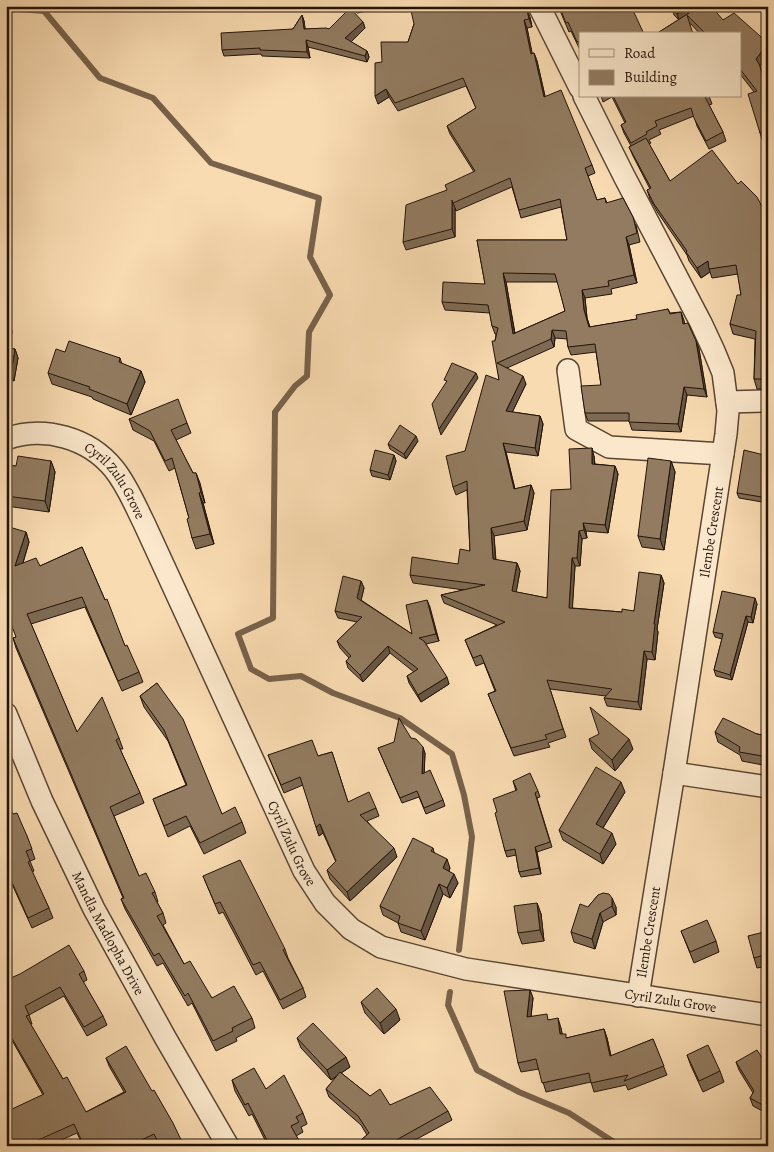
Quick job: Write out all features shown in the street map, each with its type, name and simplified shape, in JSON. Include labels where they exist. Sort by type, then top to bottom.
[{"type":"street","points":[[539,6],[579,86]]},
{"type":"street","name":"Ilembe Crescent","points":[[585,98],[702,323],[723,373],[728,411],[674,773],[638,996]]},
{"type":"street","points":[[568,370],[576,429],[610,446],[722,454]]},
{"type":"street","points":[[727,402],[768,401]]},
{"type":"street","name":"Cyril Zulu Grove","points":[[6,439],[34,433],[56,434],[80,442],[99,454],[114,468],[126,485],[304,871],[325,903],[351,929],[381,947],[466,969],[768,1015]]},
{"type":"street","name":"Mandla Madlopha Drive","points":[[6,714],[42,801],[94,909],[228,1146]]},
{"type":"street","points":[[674,773],[768,787]]},
{"type":"path","points":[[6,1096],[14,1113]]},
{"type":"building","points":[[410,6],[526,6],[529,19],[524,20],[531,54],[534,53],[544,97],[561,90],[592,165],[585,168],[597,200],[605,198],[606,203],[623,198],[633,217],[637,233],[626,237],[634,275],[608,281],[609,286],[582,290],[584,310],[589,327],[637,319],[636,315],[668,309],[670,314],[681,312],[683,324],[688,323],[696,341],[704,389],[684,387],[678,424],[629,422],[629,413],[585,413],[581,386],[601,385],[595,344],[568,347],[566,331],[552,330],[551,339],[497,363],[523,376],[506,411],[540,416],[535,448],[503,443],[514,489],[531,485],[524,521],[491,528],[493,559],[517,563],[512,591],[547,598],[551,490],[571,489],[569,449],[592,448],[592,464],[615,466],[605,525],[583,523],[584,530],[579,531],[577,558],[572,558],[569,608],[622,612],[622,609],[634,611],[639,572],[661,575],[652,652],[644,651],[638,702],[604,698],[612,689],[547,680],[563,729],[545,735],[547,739],[511,748],[488,694],[496,691],[481,655],[473,658],[465,640],[505,622],[441,595],[485,585],[410,575],[412,557],[458,564],[460,549],[470,551],[467,481],[453,487],[446,456],[465,451],[486,375],[499,380],[492,341],[495,341],[498,328],[492,326],[488,305],[442,302],[443,282],[485,284],[477,240],[567,240],[560,199],[519,210],[510,178],[453,203],[452,200],[452,229],[403,242],[406,205],[447,190],[445,185],[475,171],[447,126],[476,108],[463,78],[395,103],[386,89],[375,96],[375,63],[382,62],[381,42],[408,42],[414,24]],"holes":[[[503,273],[555,274],[565,311],[513,334]]]},
{"type":"building","points":[[559,6],[631,6],[643,32],[579,32],[579,43],[568,22],[566,23]]},
{"type":"building","points":[[675,6],[689,6],[677,14],[672,9]]},
{"type":"building","points":[[700,6],[711,6],[723,20],[734,13],[768,43],[756,59],[768,89],[768,130],[760,133],[748,94],[757,91],[742,72],[742,32],[704,32],[687,15],[692,32],[659,32]]},
{"type":"building","points":[[350,8],[363,22],[345,38],[367,51],[365,56],[306,40],[307,52],[260,50],[260,48],[222,50],[221,33],[293,29],[302,15],[304,29],[329,29]]},
{"type":"building","points":[[614,98],[706,98],[723,132],[706,141],[691,108],[655,121],[657,126],[631,143],[621,125],[626,122]]},
{"type":"building","points":[[646,138],[670,181],[712,150],[738,184],[741,181],[757,197],[768,218],[768,380],[754,379],[756,331],[730,324],[737,295],[741,295],[736,265],[709,269],[708,261],[697,268],[654,204],[647,190],[651,188],[629,147]]},
{"type":"building","points":[[6,322],[9,323],[6,345]]},
{"type":"building","points":[[69,341],[120,358],[119,362],[141,371],[127,404],[89,389],[90,387],[48,373],[56,349],[65,352]]},
{"type":"building","points":[[6,348],[15,349],[11,373],[6,372]]},
{"type":"building","points":[[452,363],[476,373],[439,429],[432,404],[447,381],[444,380]]},
{"type":"building","points":[[178,399],[187,423],[171,430],[193,473],[196,473],[201,492],[199,493],[210,534],[192,538],[187,519],[189,518],[172,458],[165,461],[150,431],[129,419]]},
{"type":"building","points":[[400,425],[416,436],[404,454],[388,444]]},
{"type":"building","points":[[375,450],[394,455],[388,475],[370,470]]},
{"type":"building","points":[[744,450],[768,456],[764,468],[768,468],[768,498],[737,493]]},
{"type":"building","points":[[18,456],[51,461],[45,501],[6,496],[6,465],[16,466]]},
{"type":"building","points":[[648,458],[671,461],[660,539],[638,536]]},
{"type":"building","points":[[6,526],[26,532],[15,566],[36,558],[40,566],[82,547],[105,600],[107,599],[125,646],[127,645],[139,672],[118,681],[82,597],[27,614],[77,732],[102,697],[119,738],[116,740],[140,793],[110,807],[139,876],[146,873],[155,892],[152,893],[163,913],[157,916],[184,964],[190,961],[212,998],[234,986],[252,1018],[232,1028],[233,1031],[213,1041],[188,993],[185,996],[159,953],[154,956],[121,899],[124,898],[13,638],[16,637],[6,611]]},
{"type":"building","points":[[343,576],[361,581],[357,598],[412,634],[406,605],[427,600],[436,634],[419,638],[424,641],[447,677],[418,695],[407,676],[418,669],[388,646],[360,675],[346,661],[351,656],[337,641],[362,617],[335,611]]},
{"type":"building","points":[[722,591],[755,598],[751,617],[746,616],[730,675],[714,670],[723,634],[713,632]]},
{"type":"building","points":[[157,683],[183,719],[222,814],[235,807],[242,822],[200,843],[186,816],[164,826],[153,799],[187,785],[164,730],[140,696]]},
{"type":"building","points":[[590,707],[629,739],[612,760],[589,739],[599,734]]},
{"type":"building","points":[[399,718],[411,738],[416,739],[423,747],[422,774],[430,770],[443,800],[424,808],[417,791],[400,798],[378,748],[394,742]]},
{"type":"building","points":[[723,718],[757,734],[768,736],[768,757],[739,752],[740,747],[715,732]]},
{"type":"building","points":[[312,740],[318,756],[332,752],[348,802],[369,792],[376,808],[360,815],[394,848],[347,892],[327,870],[336,861],[320,824],[316,827],[300,777],[281,785],[268,755]]},
{"type":"building","points":[[596,767],[621,782],[596,824],[612,833],[600,854],[559,830]]},
{"type":"building","points":[[530,773],[538,791],[535,793],[550,842],[535,847],[539,868],[519,872],[515,849],[505,851],[493,799],[517,790],[513,781]]},
{"type":"building","points":[[6,800],[13,814],[17,813],[27,836],[32,849],[26,851],[30,861],[28,862],[49,908],[28,918],[6,869]]},
{"type":"building","points":[[413,838],[433,848],[431,851],[447,859],[443,868],[454,874],[447,888],[439,884],[421,931],[398,923],[400,916],[380,906]]},
{"type":"building","points":[[240,860],[303,988],[280,1000],[260,962],[253,965],[220,902],[215,904],[203,876]]},
{"type":"building","points":[[603,893],[609,894],[612,898],[612,906],[600,913],[592,939],[571,932],[580,904],[588,907],[598,895]]},
{"type":"building","points":[[537,903],[540,930],[518,933],[514,906]]},
{"type":"building","points":[[707,920],[716,941],[690,952],[681,931]]},
{"type":"building","points":[[768,931],[768,954],[754,958],[748,936]]},
{"type":"building","points":[[69,945],[84,971],[79,974],[103,1016],[84,1027],[60,987],[25,1006],[29,1015],[26,1016],[63,1079],[67,1077],[86,1112],[126,1092],[106,1058],[126,1046],[152,1091],[154,1090],[184,1146],[160,1146],[154,1134],[129,1146],[121,1146],[120,1144],[116,1146],[84,1146],[74,1124],[27,1146],[10,1146],[6,1139],[6,1108],[8,1111],[44,1094],[6,1028],[6,980],[20,974]]},
{"type":"building","points":[[377,988],[396,1009],[380,1023],[361,1002]]},
{"type":"building","points":[[530,990],[527,1017],[547,1014],[548,1020],[558,1018],[560,1034],[566,1034],[566,1038],[604,1029],[610,1056],[653,1039],[664,1066],[624,1081],[628,1075],[591,1083],[589,1073],[542,1083],[536,1059],[518,1063],[504,991]]},
{"type":"building","points":[[313,1023],[346,1057],[327,1070],[297,1038]]},
{"type":"building","points":[[708,1045],[720,1071],[699,1081],[687,1055]]},
{"type":"building","points":[[757,1050],[768,1067],[768,1108],[750,1098],[754,1091],[736,1062]]},
{"type":"building","points":[[254,1068],[266,1089],[284,1075],[303,1113],[296,1117],[299,1122],[291,1126],[302,1146],[270,1146],[248,1103],[245,1105],[232,1080]]},
{"type":"building","points":[[340,1072],[370,1096],[380,1089],[390,1105],[430,1087],[448,1111],[391,1143],[394,1146],[364,1146],[360,1141],[369,1133],[358,1116],[326,1089]]},
{"type":"waterway","points":[[6,8],[44,11],[100,78],[153,98],[211,163],[319,198],[310,257],[330,295],[309,332],[307,376],[295,386],[275,412],[273,618],[238,634],[251,669],[269,679],[301,676],[333,693],[400,718],[452,754],[464,795],[472,837],[459,950]]},
{"type":"waterway","points":[[450,992],[448,1005],[477,1070],[519,1092],[569,1113],[620,1146]]}]
